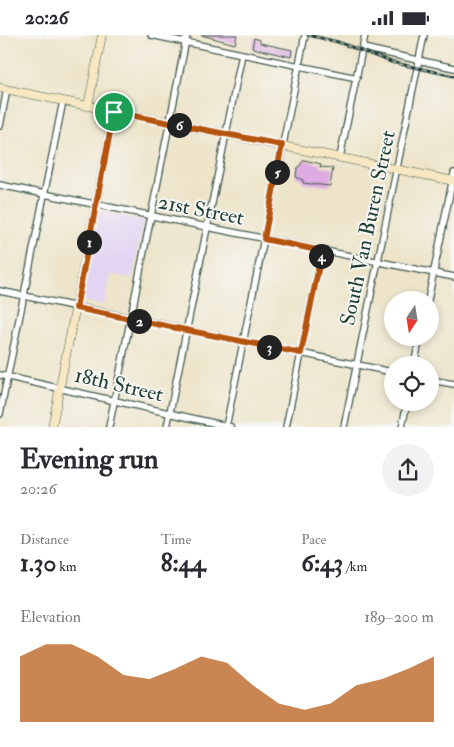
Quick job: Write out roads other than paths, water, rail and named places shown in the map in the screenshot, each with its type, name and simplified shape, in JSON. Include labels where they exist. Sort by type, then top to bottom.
[{"type":"main road","points":[[88,106],[102,35]]},
{"type":"main road","points":[[4,88],[397,169],[454,178]]},
{"type":"main road","points":[[52,427],[114,112]]},
{"type":"street","points":[[151,35],[357,78]]},
{"type":"street","points":[[109,427],[187,35]]},
{"type":"street","points":[[228,427],[305,35]]},
{"type":"street","points":[[340,157],[365,35]]},
{"type":"street","name":"South Van Buren Street","points":[[344,427],[424,35]]},
{"type":"street","points":[[363,48],[454,67]]},
{"type":"street","points":[[167,427],[242,54]]},
{"type":"street","points":[[0,126],[4,88]]},
{"type":"street","points":[[0,414],[63,101]]},
{"type":"street","points":[[430,291],[454,178]]},
{"type":"street","name":"21st Street","points":[[0,185],[454,277]]},
{"type":"street","points":[[286,427],[322,251]]},
{"type":"street","points":[[0,291],[384,370]]},
{"type":"street","name":"18th Street","points":[[0,375],[228,427]]},
{"type":"street","points":[[439,382],[454,385]]},
{"type":"street","points":[[402,427],[405,411]]},
{"type":"railway","points":[[308,35],[338,42],[391,62],[454,76]]}]
